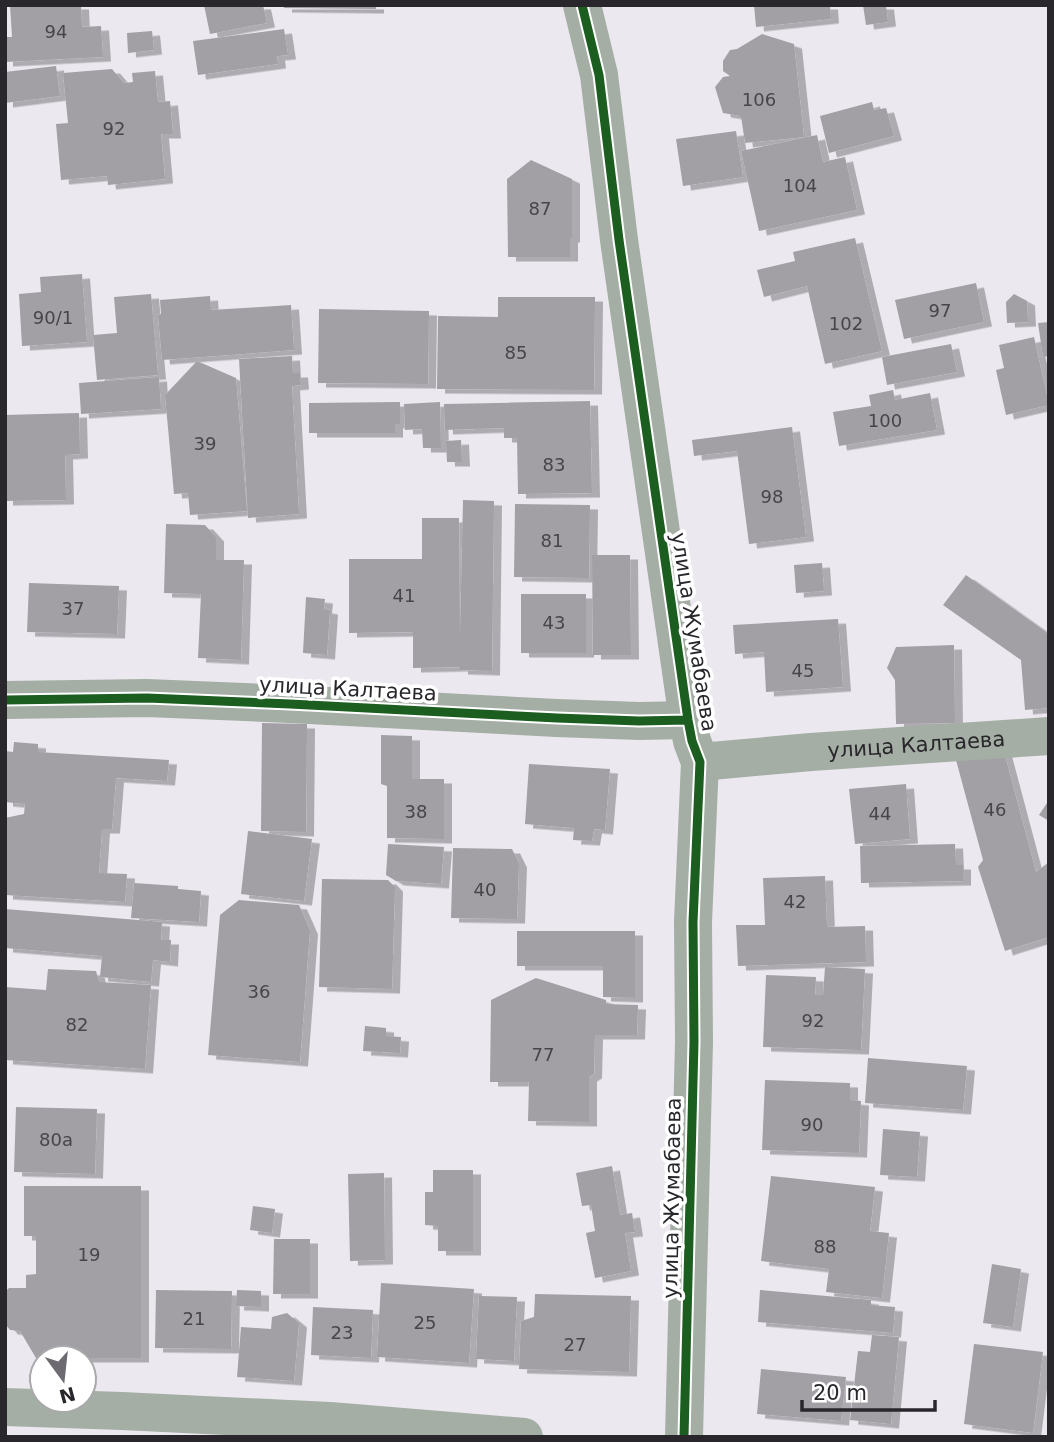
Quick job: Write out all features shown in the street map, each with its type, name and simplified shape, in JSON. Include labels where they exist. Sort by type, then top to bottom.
[{"type":"street","name":"улица Жумабаева","points":[[582,5],[599,75],[619,240],[688,720],[692,741],[701,762],[693,922],[694,1042],[684,1437]]},
{"type":"street","name":"улица Калтаева","points":[[5,700],[160,699],[557,718],[688,720]]},
{"type":"street","name":"улица Калтаева","points":[[701,762],[1049,736]]},
{"type":"street","points":[[5,1408],[330,1421],[524,1437]]},
{"type":"building","points":[[10,5],[81,5],[82,27],[101,26],[103,57],[5,62],[5,37],[12,37]]},
{"type":"building","points":[[204,5],[263,5],[267,23],[210,34]]},
{"type":"building","points":[[284,5],[376,5],[376,9],[284,8]]},
{"type":"building","points":[[754,5],[830,5],[831,19],[756,27]]},
{"type":"building","points":[[863,5],[886,5],[888,22],[866,25]]},
{"type":"building","points":[[284,29],[288,55],[277,56],[278,64],[198,75],[193,41]]},
{"type":"building","points":[[152,31],[154,50],[128,53],[127,33]]},
{"type":"building","points":[[762,34],[794,44],[804,137],[745,143],[741,116],[723,113],[715,87],[723,77],[730,76],[723,71],[723,61],[730,50],[737,49]]},
{"type":"building","points":[[56,66],[60,96],[5,103],[5,72]]},
{"type":"building","points":[[112,69],[124,83],[133,82],[132,73],[155,71],[158,102],[170,101],[173,134],[161,134],[165,179],[108,185],[107,176],[61,180],[56,124],[68,123],[63,73]]},
{"type":"building","points":[[872,102],[874,110],[886,108],[894,136],[829,153],[820,116]]},
{"type":"building","points":[[736,131],[743,177],[683,186],[676,139]]},
{"type":"building","points":[[817,135],[823,162],[845,157],[857,210],[759,231],[741,151]]},
{"type":"building","points":[[531,160],[572,179],[570,257],[508,257],[507,179]]},
{"type":"building","points":[[855,238],[882,351],[825,364],[807,286],[764,297],[757,270],[795,261],[793,252]]},
{"type":"building","points":[[82,274],[87,342],[22,346],[19,294],[41,292],[40,277]]},
{"type":"building","points":[[976,283],[984,322],[904,339],[895,300]]},
{"type":"building","points":[[151,294],[158,375],[97,380],[93,335],[117,333],[114,297]]},
{"type":"building","points":[[1014,294],[1027,301],[1028,322],[1007,323],[1006,302]]},
{"type":"building","points":[[210,296],[211,310],[291,305],[294,350],[162,360],[158,315],[161,314],[160,300]]},
{"type":"building","points":[[498,297],[595,297],[594,390],[437,389],[438,316],[498,317]]},
{"type":"building","points":[[319,309],[429,311],[428,384],[318,383]]},
{"type":"building","points":[[1049,322],[1049,356],[1043,357],[1038,323]]},
{"type":"building","points":[[1034,337],[1049,405],[1006,415],[996,370],[1004,368],[999,345]]},
{"type":"building","points":[[951,344],[957,372],[887,385],[882,357]]},
{"type":"building","points":[[292,356],[293,373],[300,373],[301,385],[292,386],[299,514],[248,518],[239,359]]},
{"type":"building","points":[[197,361],[236,378],[247,511],[190,515],[188,493],[174,494],[165,395]]},
{"type":"building","points":[[159,377],[161,409],[81,414],[79,383]]},
{"type":"building","points":[[893,390],[895,400],[930,393],[937,430],[839,446],[833,412],[871,406],[869,395]]},
{"type":"building","points":[[590,401],[592,493],[518,494],[517,438],[504,438],[504,428],[445,430],[444,404]]},
{"type":"building","points":[[400,402],[400,424],[395,424],[395,433],[309,433],[309,403]]},
{"type":"building","points":[[440,402],[441,448],[423,448],[422,429],[405,430],[404,404]]},
{"type":"building","points":[[79,413],[80,454],[65,455],[66,500],[5,501],[5,415]]},
{"type":"building","points":[[792,427],[806,537],[749,544],[737,451],[694,456],[692,440]]},
{"type":"building","points":[[461,440],[462,462],[447,462],[446,441]]},
{"type":"building","points":[[463,500],[494,501],[492,671],[460,670],[460,667],[413,668],[413,632],[349,633],[349,559],[422,559],[422,518],[459,518],[460,637]]},
{"type":"building","points":[[515,504],[590,505],[589,578],[514,577]]},
{"type":"building","points":[[166,524],[205,525],[216,537],[216,560],[244,560],[241,660],[198,658],[201,594],[164,593]]},
{"type":"building","points":[[592,555],[630,555],[631,655],[593,655]]},
{"type":"building","points":[[822,563],[824,591],[796,593],[794,565]]},
{"type":"building","points":[[966,575],[1046,632],[1049,638],[1049,708],[1025,710],[1021,660],[943,605]]},
{"type":"building","points":[[29,583],[119,586],[117,634],[27,632]]},
{"type":"building","points":[[521,594],[586,594],[586,653],[521,653]]},
{"type":"building","points":[[306,597],[325,599],[324,609],[330,610],[327,655],[303,653]]},
{"type":"building","points":[[838,619],[843,687],[766,692],[764,652],[735,654],[733,625]]},
{"type":"building","points":[[954,645],[955,723],[896,724],[895,680],[887,668],[896,647]]},
{"type":"building","points":[[262,723],[307,724],[306,832],[261,831]]},
{"type":"building","points":[[381,735],[412,736],[412,779],[444,779],[444,839],[387,838],[387,786],[381,784]]},
{"type":"building","points":[[14,742],[38,744],[38,752],[169,760],[167,781],[116,778],[112,829],[102,829],[99,873],[127,874],[125,902],[5,895],[5,818],[24,814],[25,804],[5,802],[5,751],[13,752]]},
{"type":"building","points":[[1003,748],[1036,872],[1049,862],[1049,937],[1005,951],[978,867],[983,860],[956,760]]},
{"type":"building","points":[[529,764],[610,769],[605,830],[594,829],[592,841],[573,840],[574,828],[525,824]]},
{"type":"building","points":[[906,784],[910,839],[855,844],[849,789]]},
{"type":"building","points":[[1049,800],[1049,821],[1039,815]]},
{"type":"building","points":[[248,831],[312,839],[304,901],[241,894]]},
{"type":"building","points":[[388,844],[444,847],[441,884],[396,881],[386,875]]},
{"type":"building","points":[[955,844],[956,865],[963,865],[963,881],[861,883],[860,846]]},
{"type":"building","points":[[453,848],[512,849],[519,863],[517,919],[451,918]]},
{"type":"building","points":[[825,876],[827,927],[865,926],[866,962],[738,966],[736,925],[765,925],[763,878]]},
{"type":"building","points":[[322,879],[388,880],[395,887],[392,989],[319,987]]},
{"type":"building","points":[[134,883],[178,886],[178,889],[201,891],[199,922],[131,918]]},
{"type":"building","points":[[239,900],[299,905],[310,930],[300,1062],[208,1055],[220,915]]},
{"type":"building","points":[[5,909],[162,922],[161,940],[171,940],[170,962],[153,960],[151,982],[100,977],[102,956],[5,948]]},
{"type":"building","points":[[517,931],[635,931],[635,998],[603,997],[603,966],[517,966]]},
{"type":"building","points":[[825,967],[865,969],[861,1050],[763,1047],[766,975],[816,977],[815,995],[823,995]]},
{"type":"building","points":[[48,969],[96,971],[99,982],[151,985],[145,1069],[5,1060],[5,987],[46,990]]},
{"type":"building","points":[[536,978],[606,1000],[606,1004],[638,1005],[637,1035],[595,1035],[594,1074],[589,1077],[589,1122],[528,1121],[529,1082],[490,1082],[491,1000]]},
{"type":"building","points":[[365,1026],[386,1028],[386,1036],[401,1037],[400,1053],[363,1051]]},
{"type":"building","points":[[868,1058],[967,1066],[963,1110],[865,1103]]},
{"type":"building","points":[[765,1080],[850,1083],[850,1100],[861,1101],[859,1153],[762,1150]]},
{"type":"building","points":[[16,1107],[97,1109],[95,1174],[14,1172]]},
{"type":"building","points":[[883,1129],[920,1132],[917,1177],[880,1175]]},
{"type":"building","points":[[612,1166],[620,1215],[632,1213],[635,1232],[625,1233],[631,1271],[595,1278],[586,1233],[595,1231],[591,1205],[582,1206],[576,1173]]},
{"type":"building","points":[[433,1170],[473,1170],[473,1251],[438,1251],[438,1226],[425,1225],[425,1192],[433,1192]]},
{"type":"building","points":[[384,1173],[385,1260],[350,1261],[348,1174]]},
{"type":"building","points":[[771,1176],[875,1187],[870,1231],[889,1233],[882,1298],[826,1292],[829,1269],[761,1261]]},
{"type":"building","points":[[24,1186],[141,1186],[141,1358],[98,1358],[98,1344],[28,1344],[20,1331],[10,1330],[5,1324],[5,1292],[9,1288],[26,1288],[26,1275],[36,1274],[36,1236],[24,1236]]},
{"type":"building","points":[[253,1206],[275,1209],[272,1233],[250,1230]]},
{"type":"building","points":[[274,1239],[310,1239],[310,1294],[273,1294]]},
{"type":"building","points":[[992,1264],[1021,1269],[1013,1327],[983,1323]]},
{"type":"building","points":[[381,1283],[474,1289],[469,1363],[377,1357]]},
{"type":"building","points":[[156,1290],[232,1291],[231,1349],[155,1348]]},
{"type":"building","points":[[237,1290],[261,1291],[261,1307],[236,1306]]},
{"type":"building","points":[[760,1290],[871,1300],[871,1305],[895,1307],[893,1333],[758,1322]]},
{"type":"building","points":[[535,1294],[631,1296],[629,1372],[519,1369],[521,1321],[534,1317]]},
{"type":"building","points":[[479,1296],[517,1297],[514,1361],[476,1359]]},
{"type":"building","points":[[313,1307],[373,1310],[371,1358],[311,1355]]},
{"type":"building","points":[[287,1313],[299,1323],[294,1381],[237,1377],[241,1327],[271,1329],[272,1317]]},
{"type":"building","points":[[872,1335],[899,1337],[891,1424],[850,1420],[858,1351],[870,1352]]},
{"type":"building","points":[[974,1344],[1043,1352],[1033,1433],[964,1424]]},
{"type":"building","points":[[761,1369],[846,1377],[841,1421],[757,1414]]},
{"type":"cycle path","points":[[582,5],[599,75],[619,240],[688,720],[700,762],[693,922],[694,1042],[684,1437]]},
{"type":"cycle path","points":[[5,700],[147,698],[557,718],[688,720]]}]
